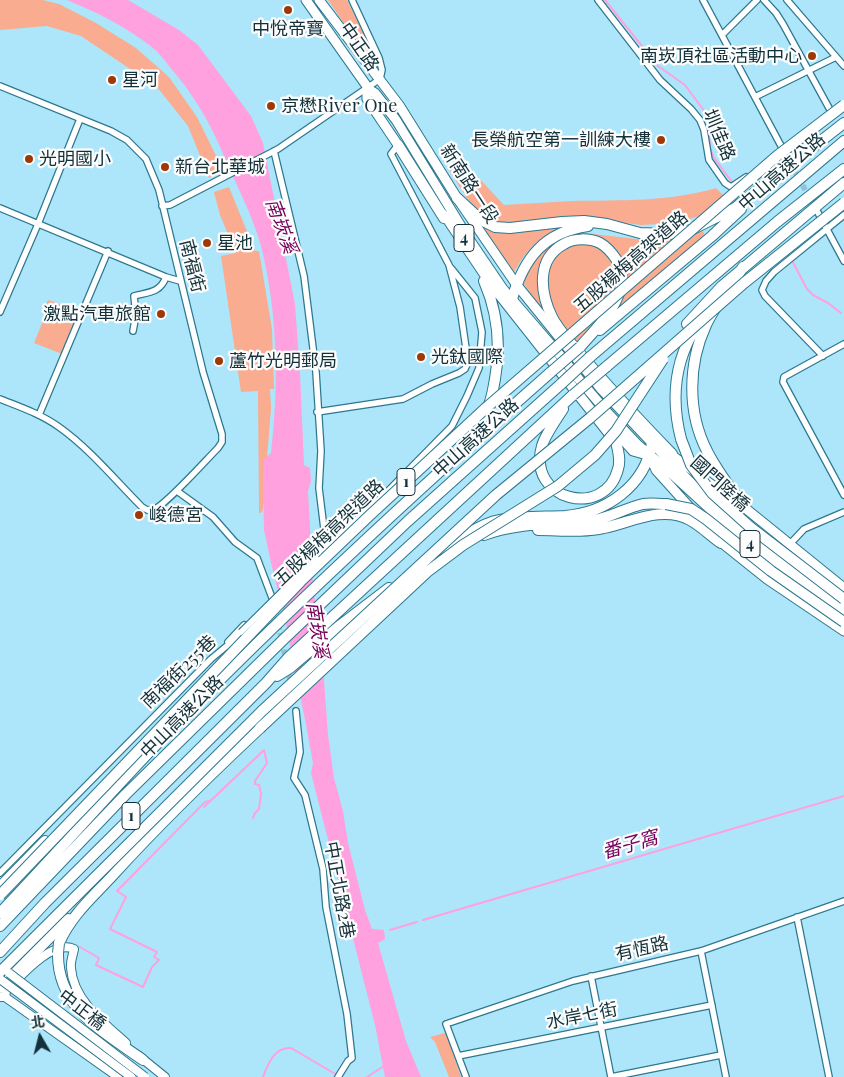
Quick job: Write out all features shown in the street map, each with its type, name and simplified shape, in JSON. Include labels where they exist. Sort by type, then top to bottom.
[{"type":"highway","name":"五股楊梅高架道路","points":[[0,895],[301,581],[369,516],[486,407],[777,156],[844,105]]},
{"type":"highway","points":[[456,198],[481,220],[495,227],[510,228],[584,221],[654,234],[670,234],[691,230],[735,208],[844,123]]},
{"type":"highway","name":"中山高速公路","points":[[0,926],[126,794],[408,521],[590,357],[844,141]]},
{"type":"highway","points":[[398,145],[483,280],[496,314],[498,363],[488,408],[473,432],[440,470]]},
{"type":"highway","name":"中山高速公路","points":[[0,952],[45,903],[289,663],[328,622],[573,395],[777,222],[844,169]]},
{"type":"highway","points":[[0,988],[144,841],[260,728],[427,572],[463,545],[558,486],[595,455],[616,431],[687,324],[743,267],[844,183]]},
{"type":"highway","points":[[0,913],[180,720],[279,619],[298,604],[440,470],[580,347],[712,236],[758,191]]},
{"type":"highway","name":"1","points":[[0,972],[262,711],[496,495],[590,418],[744,283],[844,203]]},
{"type":"highway","points":[[441,213],[447,218],[492,285],[616,442],[619,461],[614,479],[596,495],[583,499],[568,498],[549,487],[540,464],[542,445],[558,416],[573,395]]},
{"type":"highway","points":[[512,299],[521,272],[532,255],[543,244],[557,235],[580,227],[614,226]]},
{"type":"highway","points":[[580,347],[612,307],[622,278],[619,264],[615,257],[601,244],[590,240],[568,242],[551,254],[544,268],[542,278],[548,307],[553,319],[565,335],[668,460]]},
{"type":"highway","points":[[743,267],[698,324],[687,341],[682,354],[676,381],[675,399],[681,439],[691,465],[712,493],[750,527],[844,599]]},
{"type":"highway","points":[[743,267],[705,328],[695,358],[692,395],[699,431],[706,450],[722,477],[745,508]]},
{"type":"highway","points":[[289,663],[326,637],[399,579],[471,533],[499,520],[522,517],[566,516],[584,513],[610,503],[630,488],[643,471],[650,455],[652,443]]},
{"type":"highway","points":[[437,554],[502,528],[528,524],[598,519],[644,504],[666,504],[691,509],[706,519],[842,628]]},
{"type":"highway","points":[[502,528],[586,530],[603,528],[650,515],[667,514],[680,516],[691,521],[721,543]]},
{"type":"highway","points":[[1,881],[180,702],[258,629],[279,619]]},
{"type":"highway","points":[[84,904],[68,925],[59,948],[60,977],[74,1004],[90,1022],[143,1060]]},
{"type":"main road","name":"中正路","points":[[306,0],[367,88]]},
{"type":"main road","name":"中正路","points":[[319,0],[380,79]]},
{"type":"main road","name":"新南路一段","points":[[380,79],[399,105],[456,198],[516,284],[601,389],[652,443]]},
{"type":"main road","name":"4","points":[[367,88],[367,98],[398,145]]},
{"type":"main road","name":"新南路一段","points":[[367,88],[375,93],[396,120],[467,236],[512,299],[565,361],[574,379]]},
{"type":"main road","name":"新南路一段","points":[[367,88],[391,122],[448,215],[489,276],[574,379]]},
{"type":"main road","name":"4","points":[[574,379],[650,455],[656,470],[721,543],[767,579],[842,628]]},
{"type":"main road","name":"4","points":[[574,379],[634,451],[668,460]]},
{"type":"main road","name":"4","points":[[652,443],[668,460],[745,508],[844,588]]},
{"type":"main road","name":"國門陸橋","points":[[668,460],[698,490],[730,517],[791,567],[844,606]]},
{"type":"main road","name":"國門陸橋","points":[[668,460],[736,532],[786,572],[844,613]]},
{"type":"street","name":"新南路一段","points":[[352,0],[378,58],[382,70],[380,79]]},
{"type":"street","name":"圳佳路","points":[[598,0],[660,80],[691,108],[700,120],[704,130],[709,160],[725,183],[734,186],[782,148]]},
{"type":"street","points":[[703,0],[787,157]]},
{"type":"street","points":[[722,35],[757,0]]},
{"type":"street","points":[[764,0],[776,13],[829,108]]},
{"type":"street","points":[[787,0],[844,66]]},
{"type":"street","points":[[755,97],[836,57]]},
{"type":"street","points":[[162,206],[170,205],[274,151],[380,79]]},
{"type":"street","name":"南福街","points":[[0,86],[111,131],[127,140],[146,159],[159,190],[203,372],[222,434],[222,442],[176,491],[154,510],[149,511],[142,507],[80,445],[58,427],[39,416]]},
{"type":"street","points":[[0,312],[80,119]]},
{"type":"street","points":[[211,659],[241,632],[329,544],[386,493],[452,426],[479,368],[482,332],[475,298],[449,265],[391,154],[398,145]]},
{"type":"street","points":[[274,151],[304,276],[316,372],[317,412],[321,451],[319,488],[325,537]]},
{"type":"street","points":[[820,216],[844,197]]},
{"type":"street","points":[[0,208],[166,277],[180,281]]},
{"type":"street","points":[[816,209],[844,261]]},
{"type":"street","points":[[823,356],[763,294],[763,286],[799,250],[844,215]]},
{"type":"street","points":[[0,398],[39,416],[108,252]]},
{"type":"street","points":[[317,412],[403,399],[432,384],[460,373],[468,362],[460,307],[449,265]]},
{"type":"street","points":[[133,331],[136,315],[134,296],[159,289],[166,277]]},
{"type":"street","points":[[844,344],[784,377],[783,382],[844,494]]},
{"type":"street","name":"南福街255巷","points":[[1,881],[211,659],[242,634],[274,603],[256,558],[235,542],[212,517],[176,491]]},
{"type":"street","points":[[790,544],[804,529],[844,512]]},
{"type":"street","name":"中正北路2巷","points":[[296,711],[300,752],[294,778],[305,795],[323,869],[326,907],[347,1014],[352,1058],[339,1075]]},
{"type":"street","name":"有恆路","points":[[458,1056],[446,1024],[552,987],[591,976],[701,951],[844,901]]},
{"type":"street","points":[[797,917],[829,1077]]},
{"type":"street","points":[[118,1077],[3,998],[6,991],[42,957],[52,951],[64,947],[74,948],[70,966],[74,985],[84,1002],[143,1060],[165,1077]]},
{"type":"street","points":[[701,951],[726,1077]]},
{"type":"street","name":"中正橋","points":[[0,967],[145,1077]]},
{"type":"street","points":[[591,976],[611,1077],[721,1055]]},
{"type":"street","name":"中正橋","points":[[0,979],[131,1077]]},
{"type":"street","name":"水岸七街","points":[[458,1056],[712,1005]]},
{"type":"street","points":[[458,1056],[466,1077]]},
{"type":"shaded area","points":[[0,0],[43,0],[59,4],[96,23],[136,48],[169,77],[197,117],[222,168],[209,178],[188,126],[157,87],[81,36],[47,26],[0,30]]},
{"type":"shaded area","points":[[328,0],[347,0],[375,58],[373,59],[351,34]]},
{"type":"shaded area","points":[[462,160],[504,205],[663,198],[698,193],[716,188],[724,196],[703,215],[676,223],[641,225],[589,218],[511,225],[491,222],[472,206],[449,170]]},
{"type":"shaded area","points":[[229,187],[255,251],[259,251],[272,329],[274,389],[270,389],[271,408],[263,509],[261,513],[259,513],[258,391],[241,392],[221,256],[236,253],[220,215],[214,192]]},
{"type":"shaded area","points":[[479,222],[559,228],[533,246],[514,272]]},
{"type":"shaded area","points":[[703,231],[705,236],[611,317],[624,268],[585,236],[585,233],[654,241]]},
{"type":"shaded area","points":[[558,242],[545,257],[539,273],[540,290],[545,310],[543,311],[522,281],[537,259]]},
{"type":"shaded area","points":[[574,244],[590,245],[603,251],[611,259],[617,270],[618,282],[608,305],[600,317],[575,344],[550,300],[547,280],[549,267],[554,257],[562,250]]},
{"type":"shaded area","points":[[48,300],[80,311],[62,354],[34,343],[47,311],[44,309]]},
{"type":"shaded area","points":[[445,1033],[461,1077],[449,1077],[435,1042],[430,1037]]},
{"type":"water","name":"南崁溪","points":[[67,0],[128,0],[179,30],[198,45],[251,116],[263,143],[295,304],[304,465],[310,468],[311,481],[308,491],[313,585],[334,778],[365,910],[372,929],[384,930],[385,939],[378,943],[406,1041],[421,1077],[385,1077],[375,1025],[311,773],[313,763],[306,725],[284,614],[264,530],[264,459],[271,453],[276,375],[271,297],[258,235],[220,145],[193,98],[163,58],[143,40],[123,27]]},
{"type":"waterway","points":[[605,0],[658,66],[685,85],[708,116],[710,148],[714,158],[733,183]]},
{"type":"waterway","points":[[788,253],[807,289],[841,313]]},
{"type":"waterway","points":[[204,807],[264,750],[267,763],[255,781],[255,784],[259,785],[261,794],[259,809],[253,818]]},
{"type":"waterway","name":"番子窩","points":[[423,920],[844,796]]},
{"type":"waterway","points":[[80,947],[99,958],[96,965],[143,987],[152,967],[159,960],[154,957],[157,952],[110,929],[126,897],[117,891],[205,802],[209,801]]},
{"type":"waterway","name":"番子窩","points":[[390,930],[417,922]]},
{"type":"waterway","points":[[263,1077],[272,1057],[285,1048],[291,1048],[337,1075]]},
{"type":"waterway","points":[[367,1077],[384,1066]]},
{"type":"tunnel","points":[[790,163],[816,209]]},
{"type":"tunnel","points":[[275,608],[291,685]]},
{"type":"place","name":"中悅帝寶","points":[[288,10]]},
{"type":"place","name":"南崁頂社區活動中心","points":[[812,56]]},
{"type":"place","name":"星河","points":[[112,80]]},
{"type":"place","name":"京懋River One","points":[[271,106]]},
{"type":"place","name":"長榮航空第一訓練大樓","points":[[661,140]]},
{"type":"place","name":"光明國小","points":[[29,159]]},
{"type":"place","name":"新台北華城","points":[[165,167]]},
{"type":"place","name":"星池","points":[[207,243]]},
{"type":"place","name":"激點汽車旅館","points":[[161,314]]},
{"type":"place","name":"光鈦國際","points":[[421,357]]},
{"type":"place","name":"蘆竹光明郵局","points":[[219,361]]},
{"type":"place","name":"峻德宮","points":[[139,515]]}]
